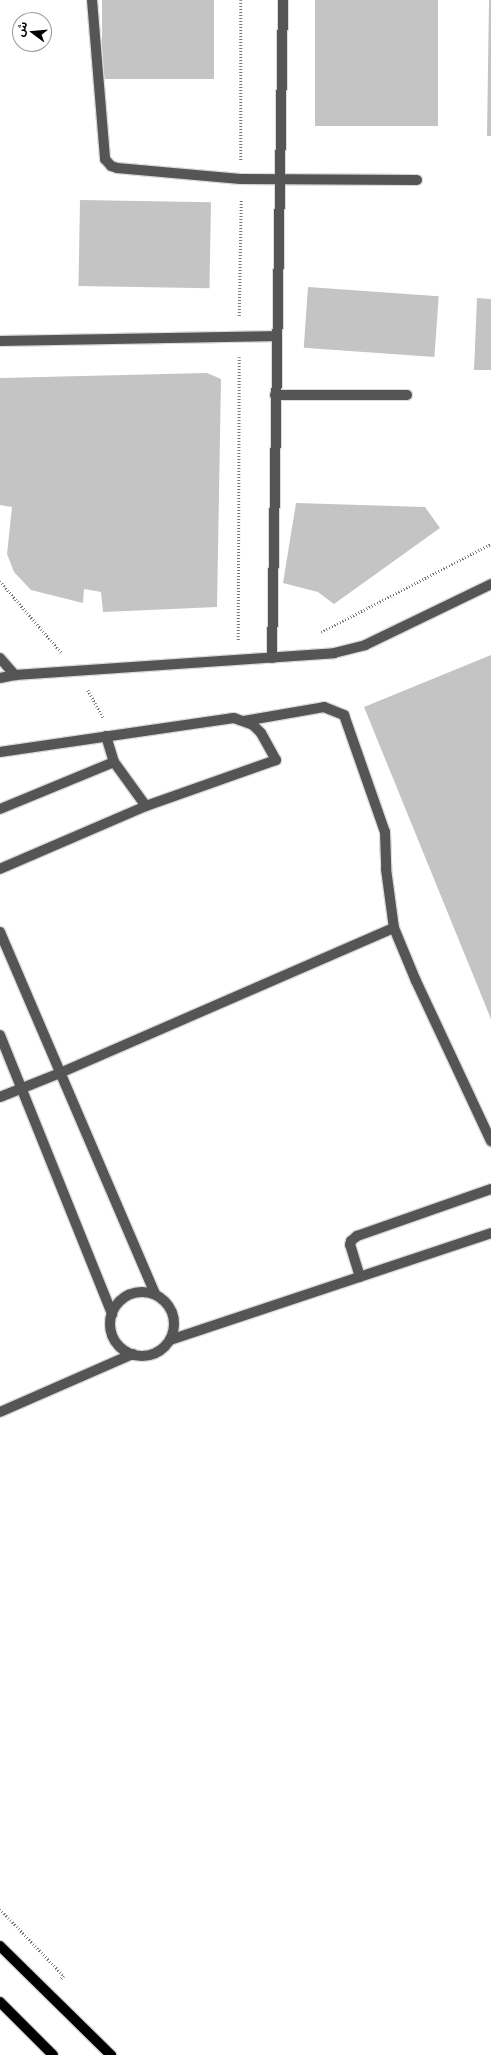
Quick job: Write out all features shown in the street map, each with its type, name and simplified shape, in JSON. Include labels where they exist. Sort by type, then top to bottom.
[{"type":"main road","points":[[0,1946],[111,2055]]},
{"type":"main road","points":[[0,2002],[54,2055]]},
{"type":"street","points":[[92,0],[105,159],[111,166],[117,168],[241,180],[417,180]]},
{"type":"street","points":[[272,658],[275,395],[283,0]]},
{"type":"street","points":[[0,341],[276,336]]},
{"type":"street","points":[[275,395],[406,395]]},
{"type":"street","points":[[0,678],[15,675],[334,653],[365,645],[491,584]]},
{"type":"street","points":[[0,658],[15,675]]},
{"type":"street","points":[[244,721],[324,707],[344,715],[385,832],[386,869],[394,928],[416,981],[491,1141]]},
{"type":"street","points":[[0,752],[234,718],[253,725],[261,734],[276,760],[146,806],[0,869]]},
{"type":"street","points":[[106,736],[114,762],[146,806]]},
{"type":"street","points":[[0,809],[114,762]]},
{"type":"street","points":[[0,1097],[60,1073],[394,928]]},
{"type":"street","points":[[0,932],[155,1294]]},
{"type":"street","points":[[0,1035],[112,1314],[111,1330],[114,1339],[121,1347],[133,1354],[144,1356],[163,1348],[170,1340],[174,1330],[173,1314],[168,1304],[155,1294],[145,1292],[129,1295],[117,1305],[112,1314]]},
{"type":"street","points":[[360,1277],[350,1245],[351,1241],[357,1236],[491,1189]]},
{"type":"street","points":[[170,1340],[491,1233]]},
{"type":"street","points":[[0,1412],[133,1354]]},
{"type":"path","points":[[317,634],[491,544]]},
{"type":"path","points":[[0,580],[77,671],[103,716],[106,736]]},
{"type":"building","points":[[102,0],[214,0],[214,79],[102,79]]},
{"type":"building","points":[[315,0],[438,0],[438,126],[315,126]]},
{"type":"building","points":[[489,0],[491,0],[491,136],[487,136]]},
{"type":"building","points":[[80,200],[211,202],[209,288],[78,286]]},
{"type":"building","points":[[308,287],[439,296],[434,357],[304,348]]},
{"type":"building","points":[[477,298],[491,299],[491,370],[474,370]]},
{"type":"building","points":[[207,373],[221,379],[217,607],[103,612],[101,592],[84,589],[83,603],[31,590],[14,572],[7,554],[12,507],[0,505],[0,378]]},
{"type":"building","points":[[296,503],[425,507],[440,528],[334,604],[318,592],[283,583]]},
{"type":"building","points":[[491,655],[491,1019],[364,707]]}]
